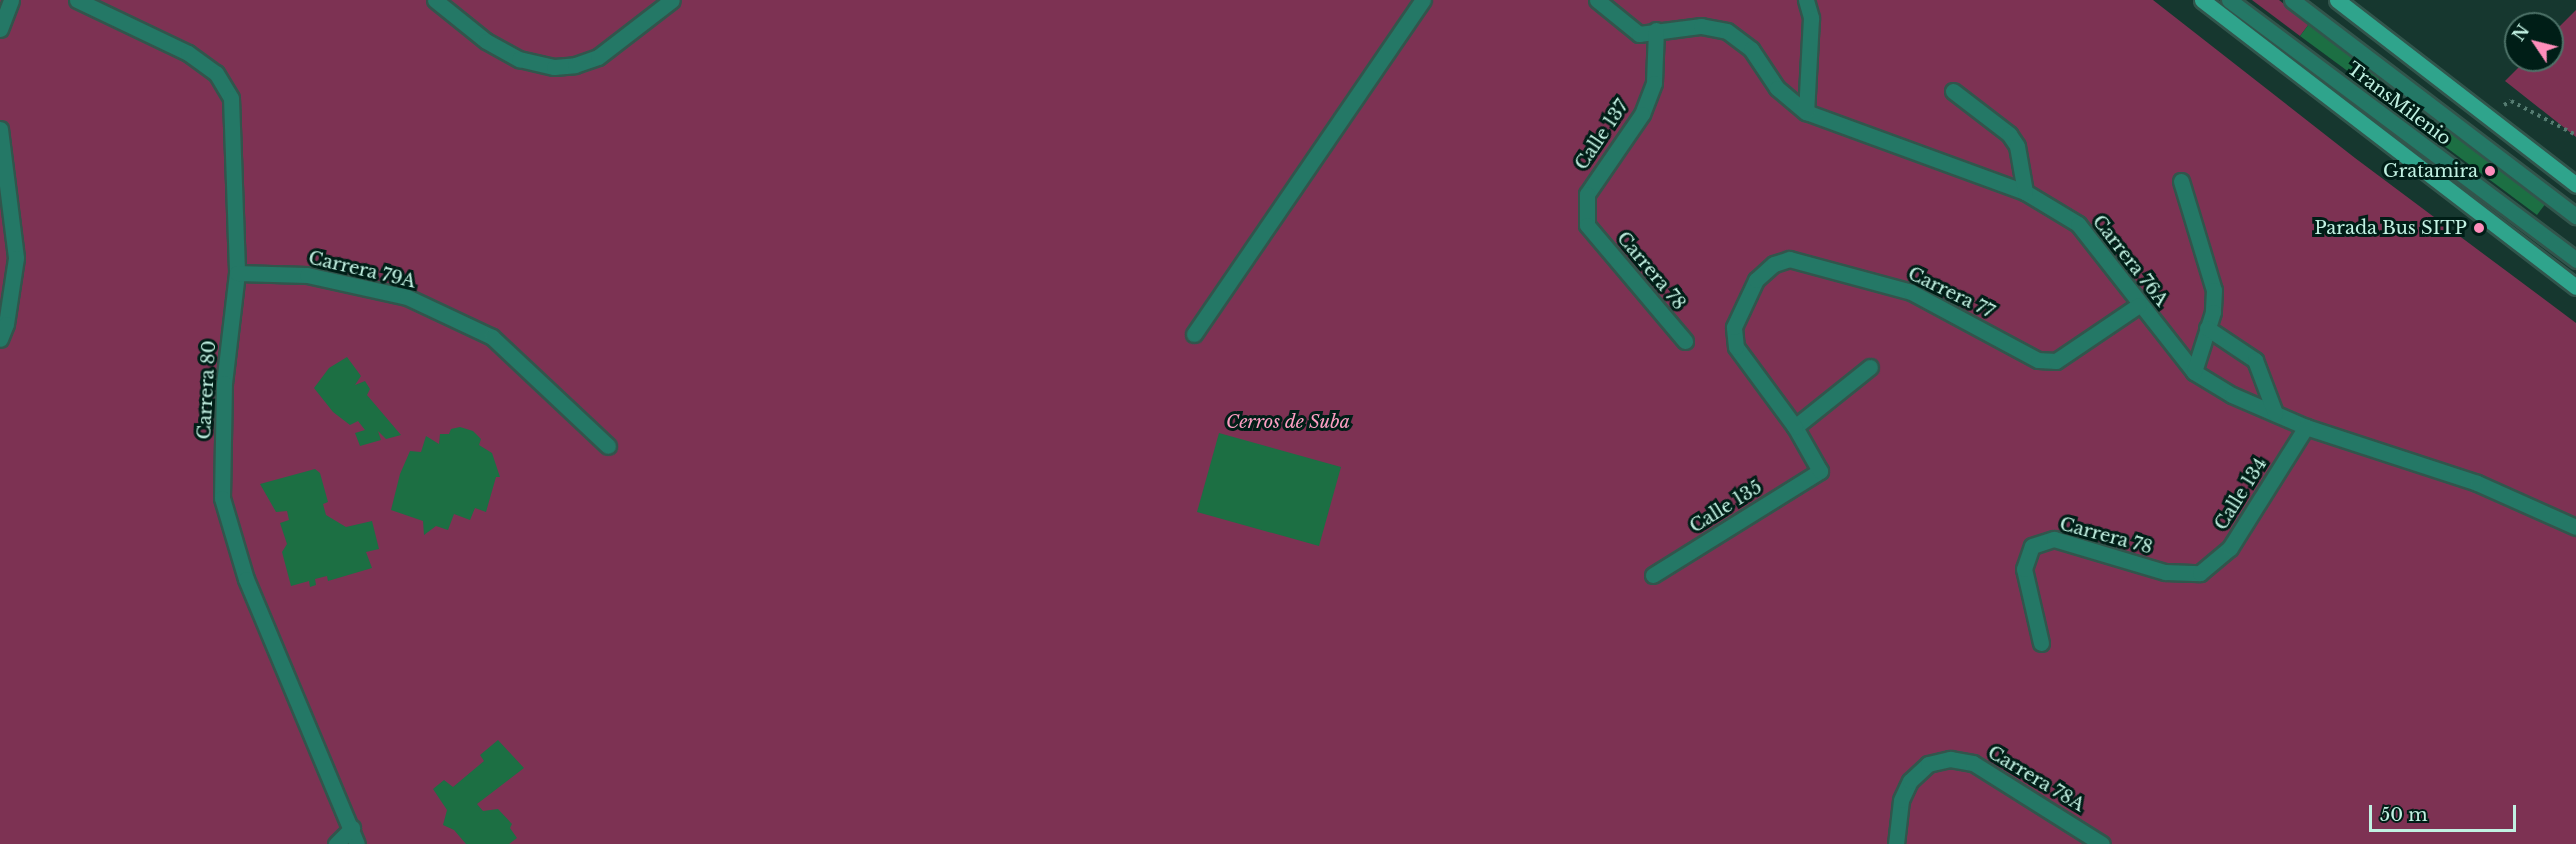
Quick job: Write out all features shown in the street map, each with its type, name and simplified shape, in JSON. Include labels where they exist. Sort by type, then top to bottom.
[{"type":"main road","points":[[2202,0],[2576,287]]},
{"type":"main road","points":[[2337,0],[2576,184]]},
{"type":"street","points":[[0,29],[11,0]]},
{"type":"street","name":"Carrera 80","points":[[77,0],[188,53],[216,73],[231,98],[237,273],[224,383],[222,498],[246,579],[357,844]]},
{"type":"street","points":[[435,0],[486,41],[519,59],[554,67],[574,65],[598,57],[672,0]]},
{"type":"street","points":[[1194,334],[1423,0]]},
{"type":"street","name":"Carrera 76A","points":[[1597,0],[1639,34],[1701,26],[1727,31],[1752,50],[1777,88],[1806,112],[2025,192],[2078,224],[2116,269],[2139,305],[2194,372],[2232,395],[2306,427],[2477,483],[2576,527]]},
{"type":"street","points":[[1806,0],[1811,18],[1806,112]]},
{"type":"street","name":"TransMilenio","points":[[2229,0],[2576,260]]},
{"type":"street","name":"TransMilenio","points":[[2292,0],[2576,216]]},
{"type":"street","name":"Calle 137","points":[[1587,225],[1587,194],[1642,114],[1654,83],[1656,30]]},
{"type":"street","points":[[1953,91],[2009,134],[2017,146],[2025,192]]},
{"type":"street","points":[[0,129],[16,258],[6,324],[0,339]]},
{"type":"street","points":[[2181,181],[2214,290],[2207,328],[2194,372]]},
{"type":"street","name":"Carrera 78","points":[[1587,225],[1685,341]]},
{"type":"street","name":"Carrera 77","points":[[1795,427],[1736,347],[1734,327],[1756,280],[1774,264],[1789,260],[1911,292],[2038,360],[2056,361],[2139,305]]},
{"type":"street","name":"Carrera 79A","points":[[237,273],[307,274],[418,302],[492,337],[608,446]]},
{"type":"street","points":[[2207,328],[2255,360],[2275,413]]},
{"type":"street","points":[[1795,427],[1870,367]]},
{"type":"street","name":"Calle 135","points":[[1653,575],[1820,471],[1795,427]]},
{"type":"street","name":"Calle 134","points":[[2200,573],[2230,548],[2306,427]]},
{"type":"street","name":"Carrera 78","points":[[2041,643],[2024,569],[2032,546],[2042,540],[2054,539],[2165,572],[2200,573]]},
{"type":"street","name":"Carrera 78A","points":[[1896,844],[1900,800],[1910,781],[1928,764],[1950,759],[1973,763],[2102,844]]},
{"type":"street","points":[[336,844],[352,828]]},
{"type":"path","points":[[2504,105],[2511,101],[2576,135]]},
{"type":"green space","name":"Cerros de Suba","points":[[0,0],[2153,0],[2355,158],[2576,323],[2576,844],[0,844]]},
{"type":"green space","points":[[2252,0],[2279,0],[2309,24],[2300,36]]},
{"type":"green space","points":[[2576,10],[2576,137],[2505,81],[2514,72],[2564,72],[2564,22]]},
{"type":"building","points":[[2309,24],[2381,77],[2372,89],[2300,36]]},
{"type":"building","name":"Gratamira","points":[[2444,126],[2546,203],[2537,215],[2435,139]]},
{"type":"building","points":[[347,357],[361,376],[355,385],[365,381],[370,389],[367,395],[401,435],[386,439],[378,431],[381,440],[360,446],[355,433],[365,430],[358,421],[350,425],[333,412],[314,388],[329,368]]},
{"type":"building","points":[[460,427],[473,431],[481,439],[479,445],[492,453],[500,477],[496,477],[486,512],[475,508],[470,520],[454,514],[448,530],[436,526],[424,535],[423,521],[391,510],[400,474],[410,451],[421,452],[426,436],[439,444],[440,434],[449,434],[451,429]]},
{"type":"building","points":[[1219,433],[1341,467],[1319,546],[1197,512]]},
{"type":"building","points":[[315,469],[320,473],[328,502],[323,504],[326,515],[346,527],[372,521],[379,549],[366,552],[372,568],[328,581],[327,576],[315,579],[316,585],[310,587],[309,581],[291,586],[282,552],[287,544],[280,523],[289,520],[287,511],[276,512],[260,484]]},
{"type":"building","points":[[498,740],[524,768],[477,804],[483,811],[498,809],[512,824],[510,828],[517,838],[509,844],[466,844],[454,830],[443,825],[447,810],[433,789],[444,780],[453,787],[484,761],[480,755]]},
{"type":"place","name":"Gratamira","points":[[2490,171]]},
{"type":"place","name":"Parada Bus SITP","points":[[2479,228]]}]
